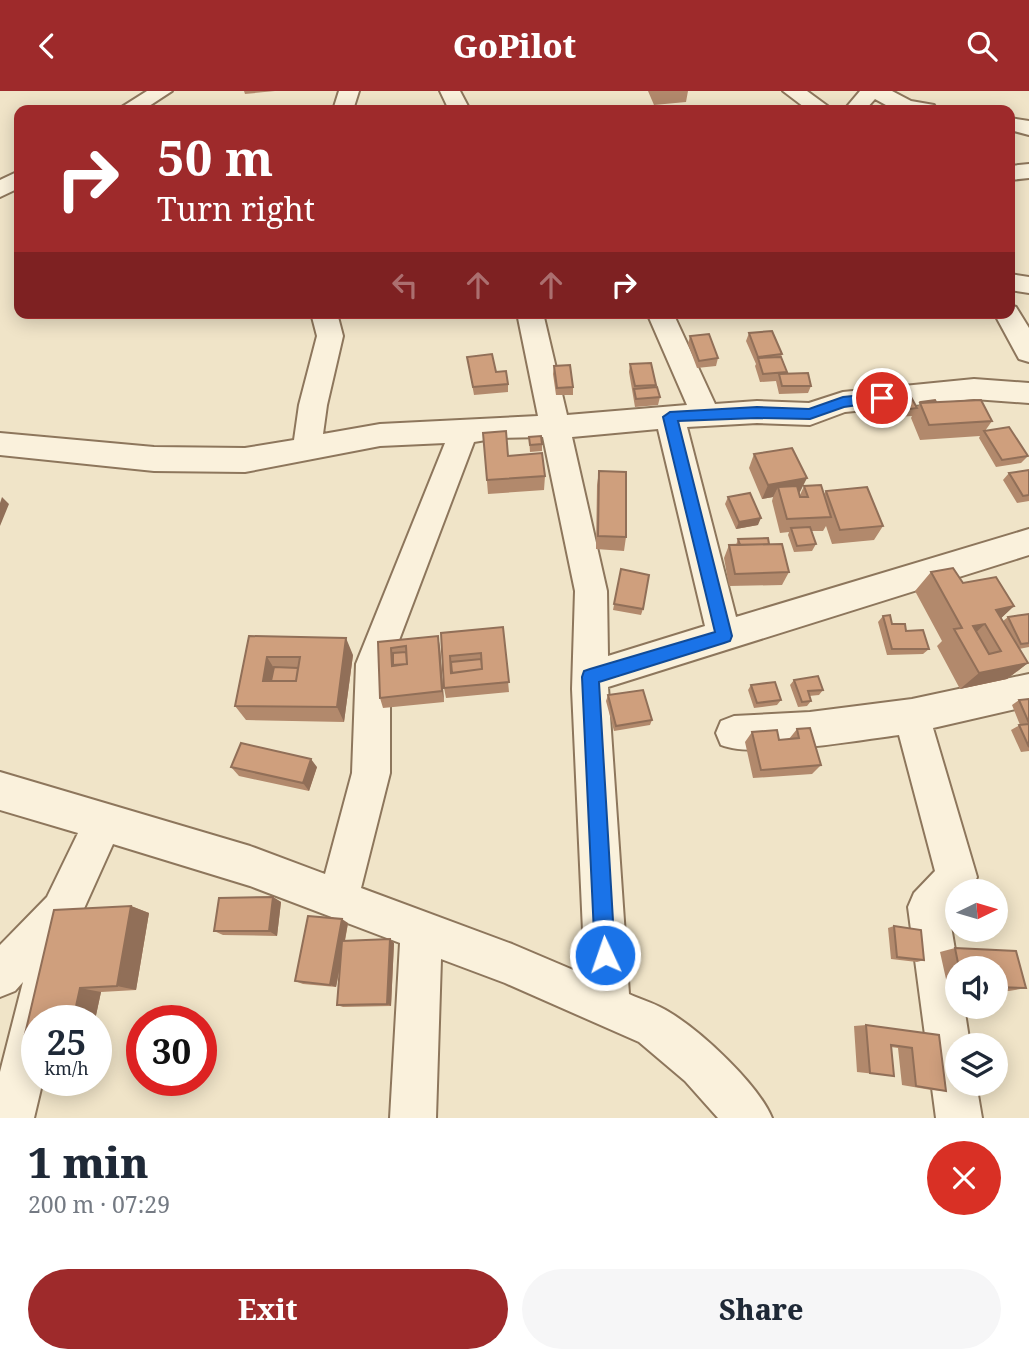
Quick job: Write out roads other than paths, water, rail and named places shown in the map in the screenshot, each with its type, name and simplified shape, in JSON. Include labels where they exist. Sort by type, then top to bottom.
[{"type":"street","points":[[137,105],[162,91]]},
{"type":"street","points":[[793,91],[814,105]]},
{"type":"street","points":[[858,105],[871,91]]},
{"type":"street","points":[[877,91],[902,105]]},
{"type":"street","points":[[307,448],[313,405],[330,336],[326,319]]},
{"type":"street","points":[[531,319],[591,591],[590,677],[608,1008]]},
{"type":"street","points":[[663,319],[706,415]]},
{"type":"street","points":[[1010,319],[1029,352]]},
{"type":"street","points":[[0,444],[191,461],[245,460],[380,435],[498,427],[555,427],[706,415],[810,414],[843,402],[974,389],[1029,393]]},
{"type":"street","points":[[670,417],[724,636]]},
{"type":"street","points":[[338,900],[371,773],[373,664],[464,431]]},
{"type":"street","points":[[590,677],[1029,542]]},
{"type":"street","points":[[734,733],[810,729],[912,716],[1029,690]]},
{"type":"street","points":[[912,716],[957,877],[928,907],[959,1118]]},
{"type":"street","points":[[0,791],[250,866],[512,965],[654,1027],[701,1065],[749,1118]]},
{"type":"street","points":[[10,1118],[62,910],[103,822]]},
{"type":"street","points":[[0,976],[62,910]]},
{"type":"street","points":[[413,1118],[421,932]]}]
